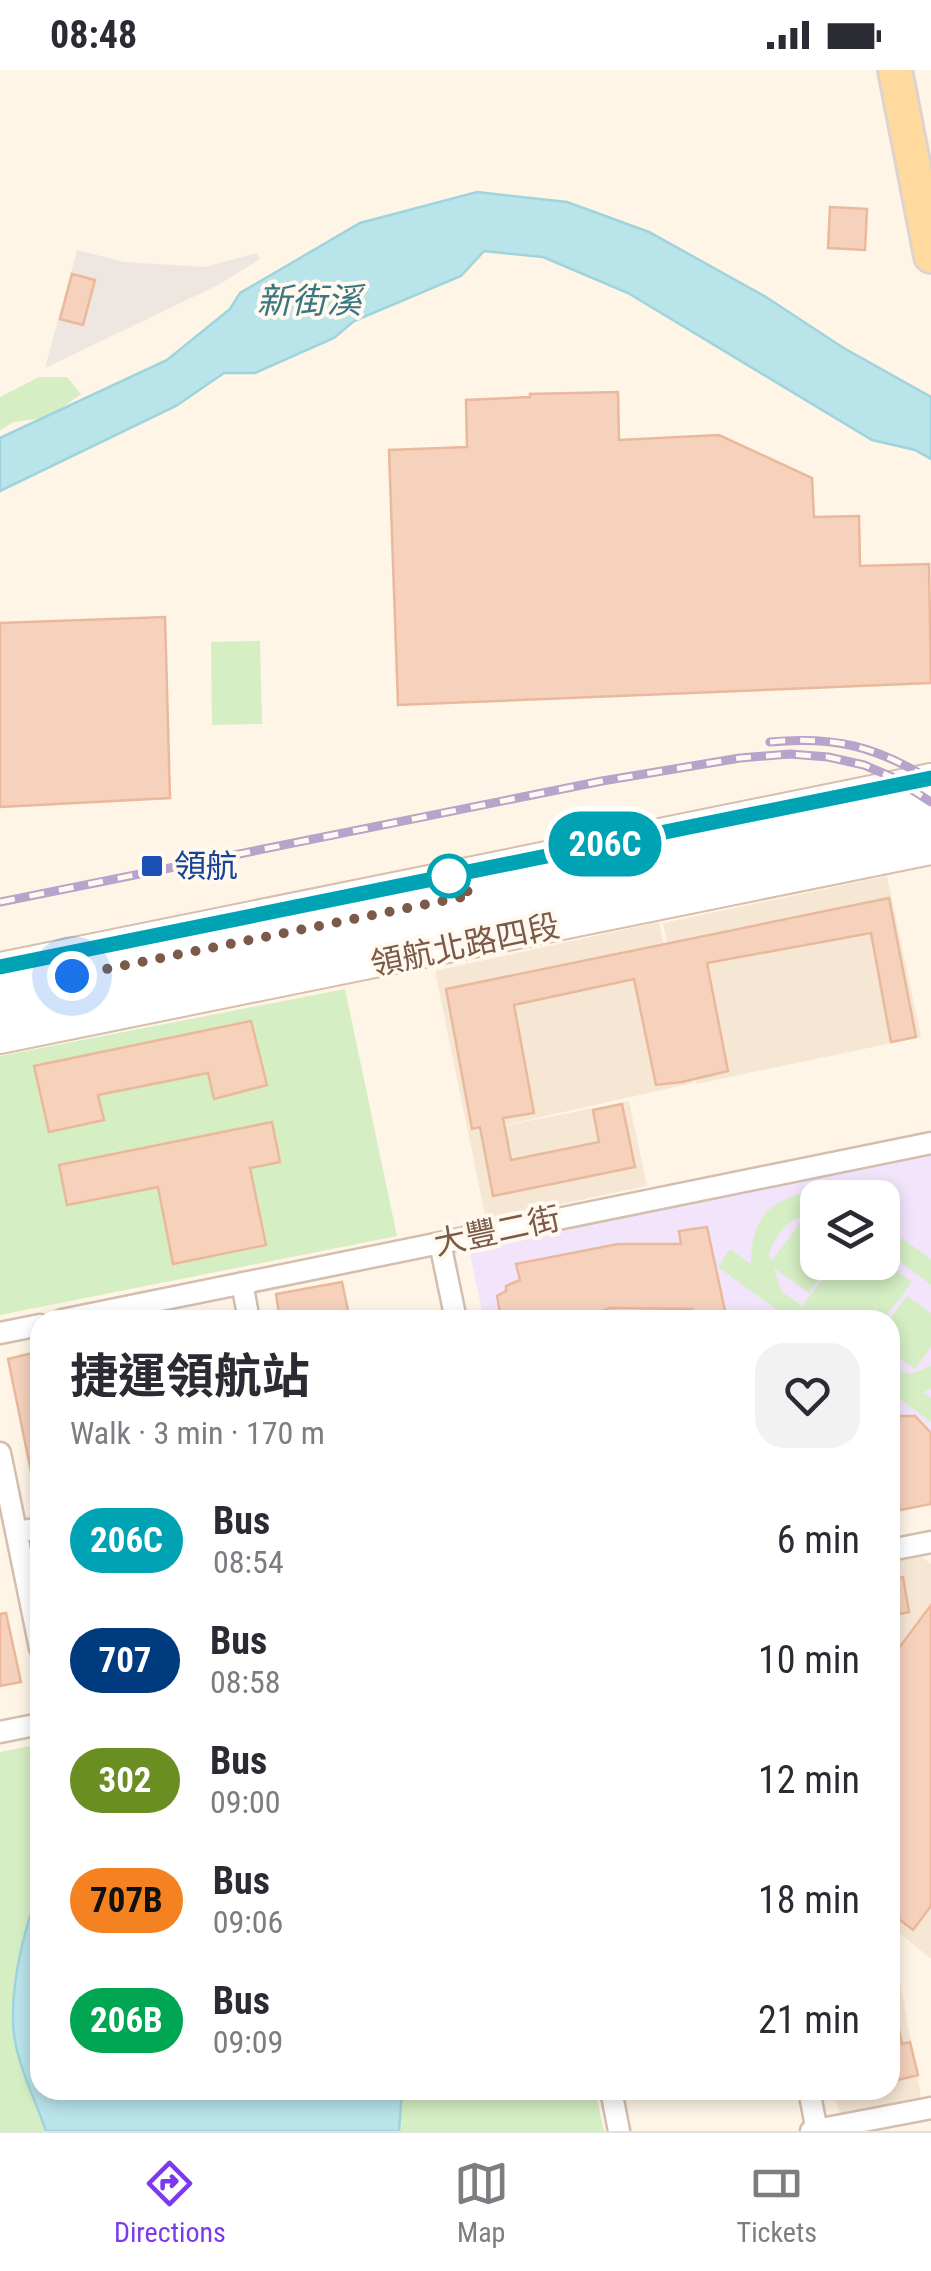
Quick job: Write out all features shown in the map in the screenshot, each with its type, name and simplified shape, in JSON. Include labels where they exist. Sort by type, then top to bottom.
[{"type":"main road","points":[[895,70],[931,256]]},
{"type":"main road","points":[[912,70],[931,176]]},
{"type":"main road","points":[[0,967],[931,778]]},
{"type":"main road","name":"領航北路四段","points":[[0,990],[931,801]]},
{"type":"main road","name":"領航北路四段","points":[[0,1017],[447,923],[928,847]]},
{"type":"main road","name":"領航北路四段","points":[[0,1040],[928,847]]},
{"type":"street","name":"大豐二街","points":[[111,1310],[931,1143]]},
{"type":"street","points":[[440,1243],[454,1310]]},
{"type":"street","points":[[242,1283],[247,1310]]},
{"type":"street","points":[[0,1333],[30,1326]]},
{"type":"street","points":[[0,1453],[30,1600]]},
{"type":"street","points":[[16,1532],[30,1530]]},
{"type":"street","points":[[900,1548],[931,1542]]},
{"type":"street","points":[[0,1732],[30,1726]]},
{"type":"street","points":[[613,2100],[619,2131]]},
{"type":"street","points":[[810,2100],[815,2131],[931,2108]]},
{"type":"shaded area","points":[[77,250],[124,262],[205,267],[257,253],[260,259],[220,284],[45,368]]},
{"type":"shaded area","points":[[887,876],[921,1037],[696,1084],[663,923]]},
{"type":"shaded area","points":[[659,922],[693,1083],[488,1129],[629,1101],[647,1186],[486,1220],[435,971]]},
{"type":"shaded area","points":[[931,1150],[931,1503],[900,1510],[900,1310],[482,1310],[468,1245]]},
{"type":"shaded area","points":[[918,1554],[931,1564],[931,1959],[900,1933],[900,1558]]},
{"type":"shaded area","points":[[900,1983],[922,2102],[840,2116],[836,2100],[900,2100]]},
{"type":"green space","points":[[39,377],[67,377],[81,394],[49,417],[14,422],[0,430],[0,397]]},
{"type":"green space","points":[[260,641],[262,724],[212,725],[211,642]]},
{"type":"green space","points":[[345,989],[397,1236],[0,1315],[0,1056]]},
{"type":"green space","points":[[800,1194],[800,1217],[786,1226],[769,1254],[772,1261],[800,1223],[800,1280],[819,1280],[809,1293],[774,1268],[781,1291],[802,1306],[821,1280],[900,1280],[900,1273],[912,1282],[891,1310],[777,1310],[718,1267],[730,1249],[751,1264],[760,1221],[787,1198]]},
{"type":"green space","points":[[900,1237],[931,1259],[931,1285],[900,1262]]},
{"type":"green space","points":[[907,1296],[931,1313],[931,1347],[915,1369],[900,1359],[900,1310],[896,1310]]},
{"type":"green space","points":[[931,1366],[931,1389],[923,1392],[931,1398],[931,1422],[900,1399],[900,1371],[911,1374]]},
{"type":"green space","points":[[30,1746],[30,2100],[597,2100],[604,2131],[0,2131],[0,1752]]},
{"type":"water","name":"新街溪","points":[[477,192],[567,202],[649,232],[766,297],[842,347],[931,397],[931,459],[915,450],[872,440],[628,293],[543,257],[484,251],[461,276],[354,321],[334,338],[255,373],[224,373],[176,406],[0,491],[0,438],[167,360],[230,309],[240,293],[360,223]]},
{"type":"water","points":[[30,1917],[30,2089],[20,2062],[13,2020],[17,1968]]},
{"type":"water","points":[[34,2100],[401,2100],[399,2131],[46,2131]]},
{"type":"building","points":[[830,207],[867,209],[865,250],[828,248]]},
{"type":"building","points":[[72,274],[95,280],[83,325],[60,319]]},
{"type":"building","points":[[618,392],[619,440],[719,435],[812,478],[814,517],[859,516],[860,566],[929,564],[931,683],[398,705],[389,450],[467,447],[466,400]]},
{"type":"building","points":[[165,617],[170,798],[0,807],[0,623]]},
{"type":"building","points":[[889,898],[916,1037],[891,1042],[871,933],[707,963],[728,1071],[682,1082],[656,1085],[634,979],[514,1005],[534,1113],[503,1118],[511,1160],[599,1142],[593,1110],[622,1104],[635,1167],[493,1196],[480,1127],[472,1129],[446,989]]},
{"type":"building","points":[[251,1021],[267,1085],[214,1099],[208,1073],[98,1095],[104,1120],[49,1132],[34,1066]]},
{"type":"building","points":[[272,1122],[280,1162],[250,1168],[266,1245],[173,1264],[158,1187],[67,1205],[59,1165]]},
{"type":"building","points":[[707,1227],[725,1310],[499,1310],[497,1296],[506,1291],[506,1286],[520,1280],[516,1264],[618,1244],[681,1244],[679,1231]]},
{"type":"building","points":[[342,1282],[348,1310],[278,1310],[276,1294]]},
{"type":"building","points":[[30,1354],[30,1466],[8,1359]]},
{"type":"building","points":[[900,1416],[915,1416],[931,1433],[931,1504],[900,1510]]},
{"type":"building","points":[[903,1577],[909,1612],[900,1614]]},
{"type":"building","points":[[931,1605],[931,1906],[913,1930],[900,1920],[900,1647]]},
{"type":"building","points":[[6,1613],[21,1682],[0,1686],[0,1614]]},
{"type":"building","points":[[900,2034],[902,2044],[910,2042],[918,2075],[900,2080]]},
{"type":"railway","points":[[770,742],[815,741],[854,746],[873,751],[931,780]]},
{"type":"railway","points":[[0,902],[602,781],[740,758],[790,754],[864,765],[892,777],[931,802]]},
{"type":"bus line","name":"206C","points":[[0,967],[931,778]]},
{"type":"place","name":"領航","points":[[152,866]]},
{"type":"route","points":[[72,976],[472,895],[449,876]]}]
